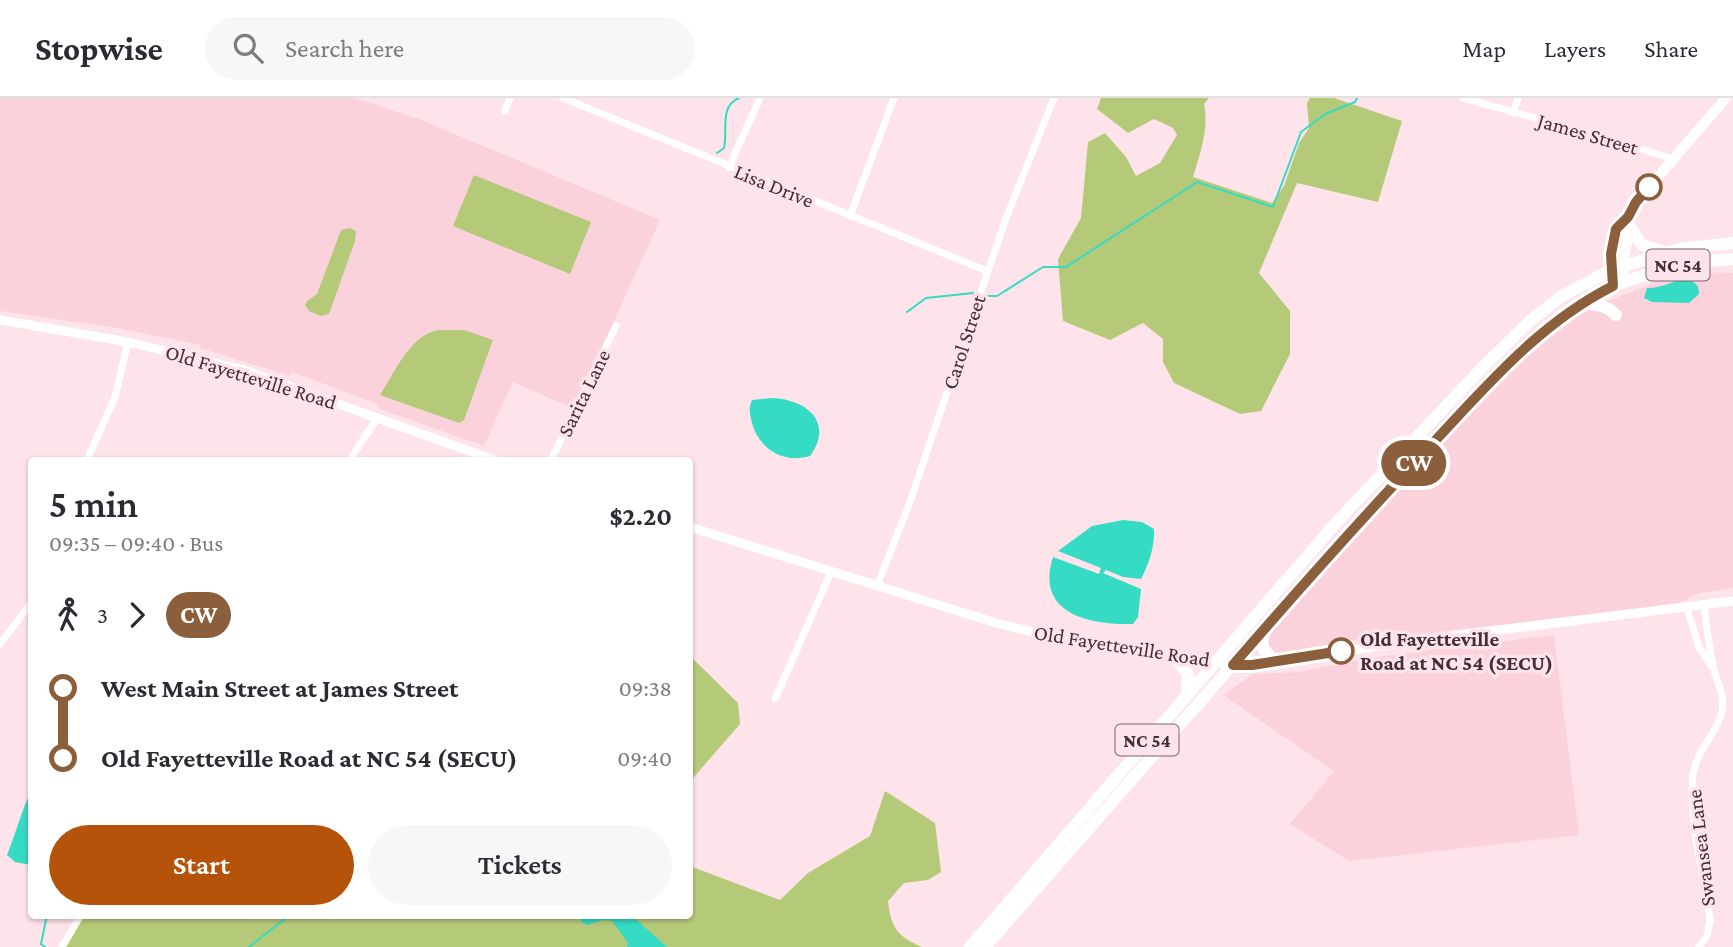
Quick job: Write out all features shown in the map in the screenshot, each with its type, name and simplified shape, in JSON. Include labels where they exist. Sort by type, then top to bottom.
[{"type":"highway","points":[[1629,223],[1642,245],[1664,252]]},
{"type":"highway","name":"NC 54","points":[[970,947],[1335,524],[1483,367],[1546,308],[1581,285],[1624,265],[1664,252],[1709,244],[1733,243]]},
{"type":"highway","name":"NC 54","points":[[985,947],[1356,524],[1542,331],[1584,301],[1618,284],[1665,268],[1694,262],[1733,259]]},
{"type":"highway","points":[[1584,301],[1603,305],[1616,315]]},
{"type":"highway","points":[[1265,628],[1263,650],[1275,661]]},
{"type":"highway","points":[[1173,655],[1188,674],[1187,694]]},
{"type":"main road","points":[[1618,284],[1624,265],[1629,223],[1636,202],[1726,98]]},
{"type":"main road","points":[[1618,284],[1611,270],[1611,254],[1616,229],[1629,223]]},
{"type":"street","points":[[505,111],[510,98]]},
{"type":"street","name":"Lisa Drive","points":[[563,98],[987,271]]},
{"type":"street","points":[[729,167],[760,98]]},
{"type":"street","points":[[850,216],[894,98]]},
{"type":"street","name":"Carol Street","points":[[877,586],[910,502],[987,271],[1054,98]]},
{"type":"street","name":"James Street","points":[[1463,98],[1673,159]]},
{"type":"street","points":[[1513,113],[1518,98]]},
{"type":"street","name":"Old Fayetteville Road","points":[[0,320],[128,342],[244,370],[486,457]]},
{"type":"street","name":"Sarita Lane","points":[[552,457],[616,326]]},
{"type":"street","points":[[88,457],[115,397],[128,342]]},
{"type":"street","points":[[352,457],[377,418]]},
{"type":"street","name":"Old Fayetteville Road","points":[[693,528],[996,623],[1061,639],[1233,665],[1733,601]]},
{"type":"street","points":[[775,699],[831,572]]},
{"type":"street","name":"Swansea Lane","points":[[1704,606],[1714,671]]},
{"type":"street","points":[[0,644],[28,607]]},
{"type":"street","name":"Swansea Lane","points":[[1687,608],[1699,647],[1714,671],[1723,695],[1723,710],[1698,757],[1693,774],[1692,801],[1710,920],[1707,936],[1699,947]]},
{"type":"street","points":[[62,947],[78,919]]},
{"type":"shaded area","points":[[0,98],[354,98],[419,119],[660,220],[574,409],[513,382],[484,446],[377,408],[378,404],[292,372],[290,376],[200,348],[200,345],[118,328],[0,311]]},
{"type":"shaded area","points":[[1101,98],[1209,98],[1204,104],[1205,132],[1193,177],[1272,203],[1284,186],[1299,143],[1309,128],[1307,103],[1310,98],[1334,98],[1402,121],[1378,202],[1297,183],[1259,273],[1290,311],[1290,354],[1261,411],[1240,414],[1174,383],[1163,362],[1163,339],[1143,323],[1110,340],[1063,321],[1058,259],[1081,218],[1088,142],[1105,133],[1126,157],[1136,176],[1160,163],[1177,135],[1173,128],[1154,119],[1128,133],[1097,109]]},
{"type":"shaded area","points":[[474,175],[591,222],[570,274],[453,226]]},
{"type":"shaded area","points":[[350,228],[356,231],[355,241],[329,314],[320,316],[309,311],[305,305],[317,294],[341,230]]},
{"type":"shaded area","points":[[1696,272],[1733,273],[1733,588],[1699,593],[1674,606],[1379,641],[1353,640],[1320,648],[1279,653],[1267,647],[1270,631],[1359,531],[1450,433],[1567,318],[1664,279]]},
{"type":"shaded area","points":[[1687,279],[1696,284],[1699,291],[1689,303],[1652,302],[1644,298],[1647,288]]},
{"type":"shaded area","points":[[438,330],[464,330],[493,340],[464,420],[459,423],[380,395],[411,347],[419,339]]},
{"type":"shaded area","points":[[771,398],[795,403],[813,414],[819,432],[817,444],[810,456],[782,456],[766,447],[760,440],[752,423],[751,403],[752,400]]},
{"type":"shaded area","points":[[1123,520],[1142,522],[1154,529],[1151,555],[1141,579],[1123,577],[1106,570],[1103,573],[1141,589],[1138,617],[1133,624],[1116,624],[1099,622],[1070,612],[1059,604],[1052,592],[1049,576],[1053,557],[1099,574],[1101,568],[1058,551],[1092,526]]},
{"type":"shaded area","points":[[1554,635],[1579,835],[1349,861],[1290,824],[1334,771],[1223,695],[1253,674],[1298,672],[1383,656]]},
{"type":"shaded area","points":[[693,659],[738,703],[740,724],[693,778]]},
{"type":"shaded area","points":[[885,791],[935,823],[941,872],[928,880],[904,883],[888,901],[893,925],[901,935],[922,947],[65,947],[82,919],[693,919],[693,867],[780,900],[808,873],[870,836]]},
{"type":"shaded area","points":[[28,798],[28,864],[15,862],[7,855]]},
{"type":"shaded area","points":[[581,919],[636,919],[667,947],[627,947],[628,943],[612,921],[604,920],[587,925],[581,922]]},
{"type":"waterway","points":[[717,153],[724,148],[729,107],[739,98]]},
{"type":"waterway","points":[[985,296],[997,296],[1043,267],[1066,267],[1197,182],[1273,207],[1301,132],[1325,114],[1355,102],[1357,98]]},
{"type":"waterway","points":[[907,312],[926,298],[973,293]]},
{"type":"waterway","points":[[45,947],[41,944],[46,919]]},
{"type":"waterway","points":[[249,947],[285,919]]},
{"type":"bus line","name":"CW","points":[[1341,651],[1252,665],[1233,665],[1356,524],[1522,349],[1572,309],[1613,286],[1611,254],[1616,229],[1649,187]]},
{"type":"place","name":"Old Fayetteville Road at NC 54 (SECU)","points":[[1341,651]]}]
